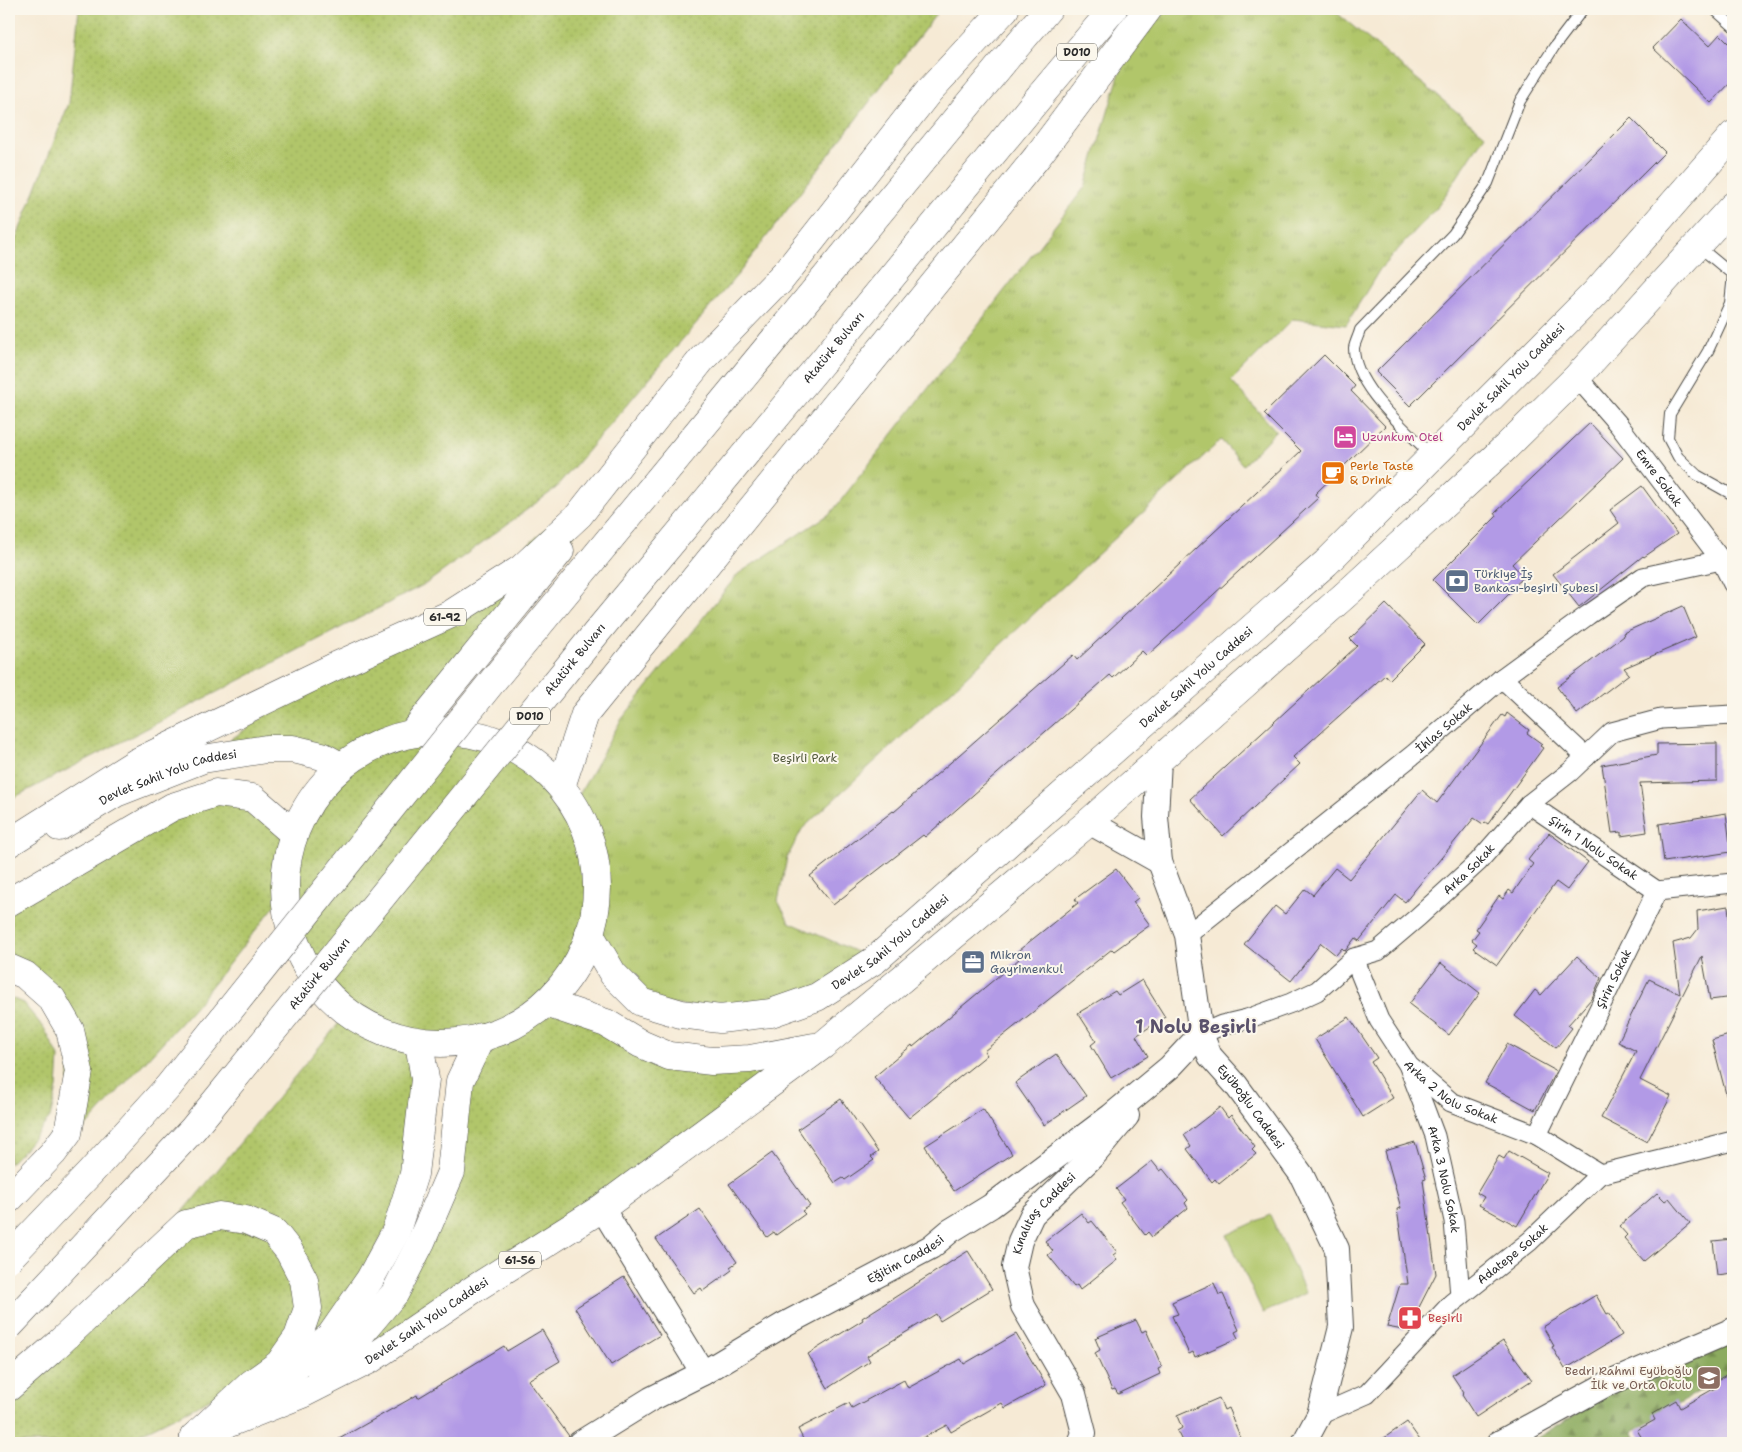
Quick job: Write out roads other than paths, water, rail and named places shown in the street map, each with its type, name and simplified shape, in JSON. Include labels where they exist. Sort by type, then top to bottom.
[{"type":"main road","points":[[414,731],[789,269],[929,91],[1005,9]]},
{"type":"main road","points":[[9,1258],[168,1087],[495,678],[1048,9]]},
{"type":"main road","name":"Atatürk Bulvarı","points":[[9,1326],[193,1129],[597,632],[1113,9]]},
{"type":"main road","points":[[561,787],[585,714],[1037,157],[1148,9]]},
{"type":"main road","name":"Devlet Sahil Yolu Caddesi","points":[[590,933],[613,974],[641,1002],[673,1011],[720,1019],[771,1013],[817,997],[875,960],[1326,563],[1596,292],[1733,135]]},
{"type":"main road","name":"Devlet Sahil Yolu Caddesi","points":[[188,1440],[302,1394],[370,1359],[474,1289],[602,1208],[824,1045],[1089,822],[1353,588],[1506,447],[1577,377],[1733,206]]},
{"type":"main road","name":"61-92","points":[[9,843],[136,762],[336,666],[451,614],[520,569],[579,515],[702,359],[789,269]]},
{"type":"main road","points":[[439,729],[492,737],[539,763],[561,787],[575,802],[595,852],[598,905],[582,956],[549,1004],[512,1027],[467,1042],[420,1043],[374,1030],[334,1003],[302,961],[285,910],[286,857],[293,833],[305,807],[340,766],[386,739],[414,731],[439,729]]},
{"type":"main road","name":"Devlet Sahil Yolu Caddesi","points":[[9,856],[116,793],[203,759],[266,749],[293,749],[322,756],[340,766]]},
{"type":"main road","points":[[9,902],[172,807],[216,793],[253,798],[293,833]]},
{"type":"main road","points":[[9,968],[25,975],[52,999],[70,1030],[79,1071],[68,1133],[53,1153],[9,1199]]},
{"type":"main road","name":"Devlet Sahil Yolu Caddesi","points":[[549,1004],[606,1023],[641,1044],[669,1056],[712,1061],[750,1059],[824,1045]]},
{"type":"main road","name":"Devlet Sahil Yolu Caddesi","points":[[265,1409],[300,1389],[335,1364],[395,1293],[421,1242],[451,1172],[460,1081],[481,1037]]},
{"type":"main road","points":[[188,1440],[262,1398],[331,1335],[370,1279],[396,1231],[414,1174],[425,1079],[420,1043]]},
{"type":"main road","points":[[9,1386],[58,1344],[186,1224],[219,1216],[246,1220],[274,1232],[289,1251],[304,1280],[308,1308],[298,1336],[279,1364],[251,1384],[188,1440]]},
{"type":"street","name":"Emre Sokak","points":[[1577,377],[1618,424],[1720,560],[1733,584]]},
{"type":"street","name":"İhlas Sokak","points":[[1187,935],[1406,760],[1502,678],[1588,615],[1643,577],[1720,560]]},
{"type":"street","points":[[1502,678],[1586,757]]},
{"type":"street","name":"Arka Sokak","points":[[1201,1034],[1222,1025],[1247,1020],[1291,1003],[1316,991],[1354,958],[1378,951],[1478,862],[1529,804],[1570,772],[1612,732],[1661,719],[1733,715]]},
{"type":"street","name":"Eyüboğlu Caddesi","points":[[1159,760],[1156,816],[1160,862],[1187,935],[1201,1034],[1210,1056],[1236,1085],[1301,1174],[1337,1249],[1341,1327],[1320,1415],[1304,1443]]},
{"type":"street","name":"Şirin 1 Nolu Sokak","points":[[1529,804],[1657,891]]},
{"type":"street","points":[[1089,822],[1160,862]]},
{"type":"street","points":[[1657,891],[1733,882]]},
{"type":"street","name":"Şirin Sokak","points":[[1537,1136],[1657,891]]},
{"type":"street","name":"Arka 2 Nolu Sokak","points":[[1354,958],[1379,1020],[1409,1066],[1451,1102],[1537,1136],[1600,1174]]},
{"type":"street","name":"Eğitim Caddesi","points":[[580,1443],[651,1399],[703,1373],[785,1324],[930,1247],[950,1231],[991,1206],[1111,1116],[1170,1067],[1201,1034]]},
{"type":"street","name":"Arka 3 Nolu Sokak","points":[[1409,1066],[1437,1146],[1454,1220],[1460,1296]]},
{"type":"street","name":"Kınalıtaş Caddesi","points":[[1080,1443],[1084,1433],[1074,1394],[1024,1306],[1014,1268],[1020,1241],[1032,1215],[1095,1154],[1121,1124],[1148,1086]]},
{"type":"street","name":"Adatepe Sokak","points":[[1320,1415],[1367,1394],[1452,1303],[1530,1241],[1600,1174],[1733,1141]]},
{"type":"street","points":[[602,1208],[703,1373]]},
{"type":"street","points":[[1499,1443],[1605,1385],[1733,1330]]},
{"type":"lane","points":[[1432,457],[1371,393],[1360,376],[1354,347],[1360,330],[1453,234],[1488,182],[1520,101],[1554,47],[1583,9]]},
{"type":"lane","points":[[1714,9],[1733,26]]},
{"type":"lane","points":[[1698,245],[1733,275],[1730,304],[1708,351],[1670,414],[1668,438],[1678,457],[1697,475],[1733,495]]},
{"type":"place","name":"Uzunkum Otel","points":[[1345,437]]},
{"type":"place","name":"Perle Taste & Drink","points":[[1333,473]]},
{"type":"place","name":"Türkiye İş Bankası-beşirli Şubesi","points":[[1457,581]]},
{"type":"place","name":"Mikron Gayrimenkul","points":[[973,962]]},
{"type":"place","name":"Beşirli","points":[[1410,1318]]},
{"type":"place","name":"Bedri Rahmi Eyüboğlu İlk ve Orta Okulu","points":[[1709,1378]]},
{"type":"district","name":"1 Nolu Beşirli","points":[[1196,1027]]},
{"type":"park label","name":"Beşirli Park","points":[[805,758]]}]
